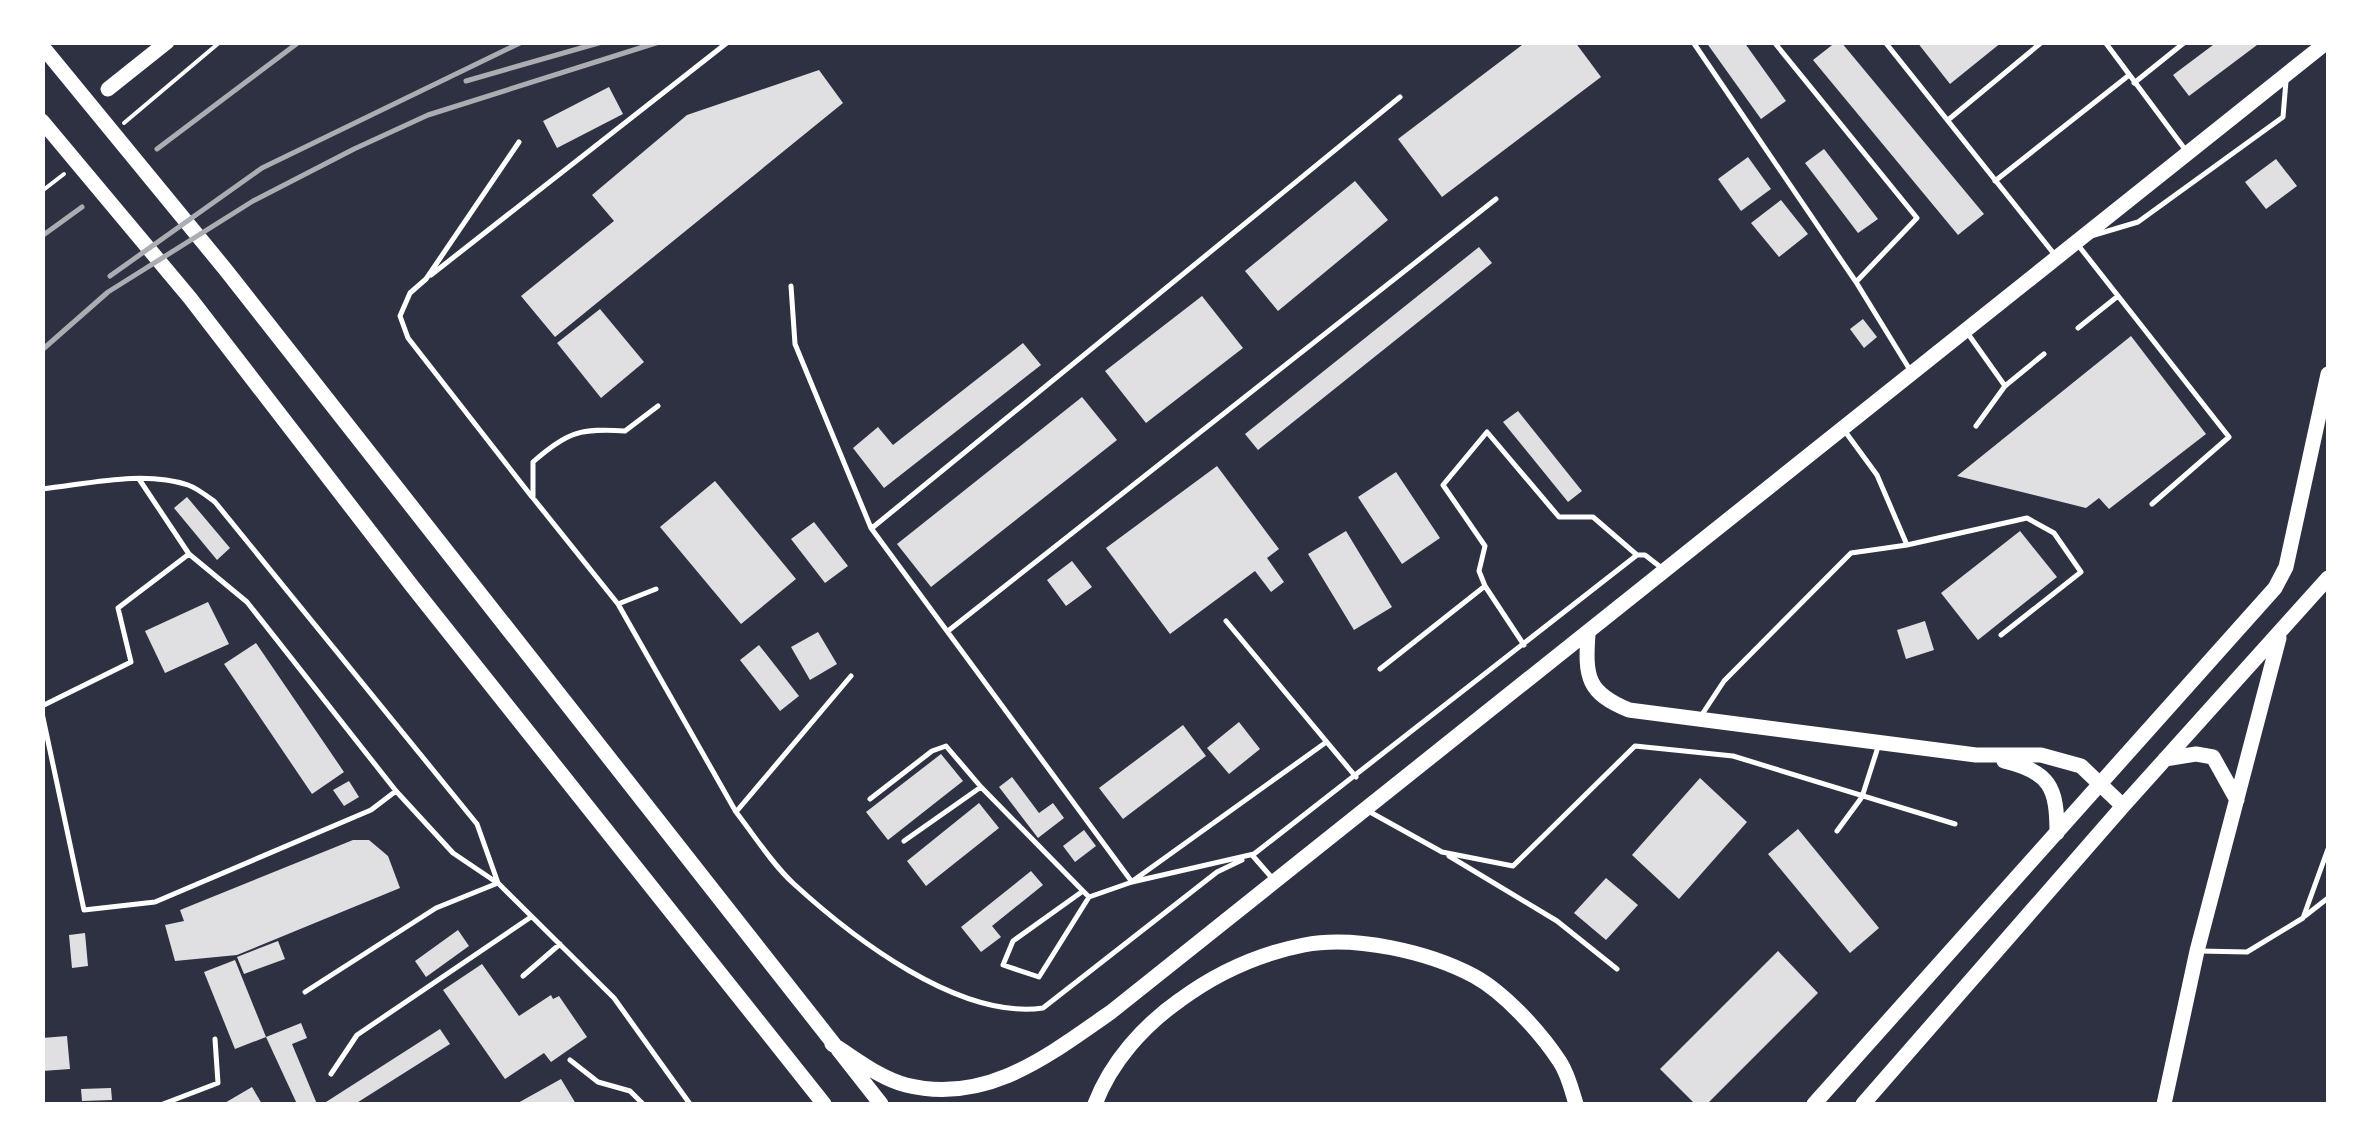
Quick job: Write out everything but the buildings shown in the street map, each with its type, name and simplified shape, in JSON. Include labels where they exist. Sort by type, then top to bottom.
[{"type":"main road","points":[[108,88],[167,42]]},
{"type":"main road","points":[[832,1044],[881,1075],[906,1085],[977,1086],[1036,1065],[1111,1012],[1588,634],[2322,44]]},
{"type":"main road","points":[[45,50],[226,269],[881,1104]]},
{"type":"main road","points":[[42,120],[190,298],[412,586],[824,1104]]},
{"type":"main road","points":[[1814,1104],[2275,588],[2286,567],[2328,374]]},
{"type":"main road","points":[[1864,1104],[2328,578]]},
{"type":"main road","points":[[1588,634],[1586,666],[1592,685],[1602,699],[1629,710],[1879,744],[1976,754],[2041,755],[2081,766],[2124,806]]},
{"type":"main road","points":[[2164,1104],[2197,951],[2280,634]]},
{"type":"main road","points":[[1976,754],[2029,767],[2042,775],[2054,792],[2057,832]]},
{"type":"main road","points":[[2165,760],[2196,754],[2213,757],[2237,800]]},
{"type":"main road","points":[[1095,1104],[1103,1084],[1130,1045],[1162,1013],[1209,979],[1252,959],[1308,944],[1357,942],[1412,952],[1476,977],[1525,1019],[1563,1065],[1576,1104]]},
{"type":"lane","points":[[728,42],[426,279],[410,293],[400,316],[408,338],[618,604],[736,812],[792,882],[887,958],[962,996],[1019,1011],[1043,1008],[1216,872],[1254,854],[1356,777],[1637,555],[1645,555],[1665,571]]},
{"type":"lane","points":[[1693,42],[1856,282],[1912,372]]},
{"type":"lane","points":[[1774,42],[1917,218],[1856,282]]},
{"type":"lane","points":[[1885,42],[2055,256]]},
{"type":"lane","points":[[1947,120],[2042,42]]},
{"type":"lane","points":[[2105,42],[2186,151]]},
{"type":"lane","points":[[2134,83],[2185,42]]},
{"type":"lane","points":[[2152,504],[2229,437],[2075,241],[2138,222],[2282,117],[2287,74]]},
{"type":"lane","points":[[1995,181],[2128,76]]},
{"type":"lane","points":[[871,528],[1400,97]]},
{"type":"lane","points":[[426,279],[519,142]]},
{"type":"lane","points":[[948,631],[1496,199]]},
{"type":"lane","points":[[791,286],[796,344],[871,528],[1132,882]]},
{"type":"lane","points":[[2078,328],[2118,296]]},
{"type":"lane","points":[[1966,330],[2005,386]]},
{"type":"lane","points":[[1976,426],[2005,386],[2044,354]]},
{"type":"lane","points":[[532,498],[533,462],[560,438],[588,428],[625,431],[658,406]]},
{"type":"lane","points":[[1843,428],[1876,476],[1907,545]]},
{"type":"lane","points":[[1524,645],[1478,571],[1485,546],[1442,485],[1487,432],[1559,518],[1593,517],[1637,555]]},
{"type":"lane","points":[[139,479],[189,554],[247,602],[396,791],[454,853],[498,884],[614,998],[690,1104]]},
{"type":"lane","points":[[42,488],[139,479],[190,486],[216,502],[478,824],[498,884]]},
{"type":"lane","points":[[1699,718],[1724,681],[1852,553],[2027,518],[2054,533],[2081,572],[2000,635]]},
{"type":"lane","points":[[189,554],[118,608],[131,662],[42,709],[84,910],[155,902],[371,810],[396,791]]},
{"type":"lane","points":[[1380,668],[1485,586]]},
{"type":"lane","points":[[618,604],[656,588]]},
{"type":"lane","points":[[1226,621],[1356,777]]},
{"type":"lane","points":[[736,812],[851,676]]},
{"type":"lane","points":[[1132,882],[1325,742]]},
{"type":"lane","points":[[1837,831],[1862,797],[1879,744]]},
{"type":"lane","points":[[870,799],[932,751],[946,746],[1089,897]]},
{"type":"lane","points":[[1442,852],[1513,866],[1634,746],[1733,756],[1956,824]]},
{"type":"lane","points":[[904,841],[981,787]]},
{"type":"lane","points":[[1366,809],[1556,921],[1616,969]]},
{"type":"lane","points":[[2303,918],[2328,850]]},
{"type":"lane","points":[[1083,891],[1014,942],[1004,965],[1039,977],[1089,897],[1132,882],[1254,854]]},
{"type":"lane","points":[[1254,854],[1275,882]]},
{"type":"lane","points":[[305,992],[436,908],[498,884]]},
{"type":"lane","points":[[2197,951],[2247,952],[2328,898]]},
{"type":"lane","points":[[332,1074],[357,1034],[531,917]]},
{"type":"lane","points":[[523,976],[560,944]]},
{"type":"lane","points":[[163,1104],[218,1083],[215,1040]]},
{"type":"lane","points":[[570,1060],[598,1082],[630,1091],[642,1104]]},
{"type":"path","points":[[122,126],[220,42]]},
{"type":"path","points":[[42,192],[64,174]]},
{"type":"railway","points":[[157,149],[299,42]]},
{"type":"railway","points":[[110,276],[262,168],[522,42]]},
{"type":"railway","points":[[466,81],[602,42]]},
{"type":"railway","points":[[42,350],[108,292],[253,201],[354,149],[428,115],[659,42]]},
{"type":"railway","points":[[42,236],[82,207]]}]
